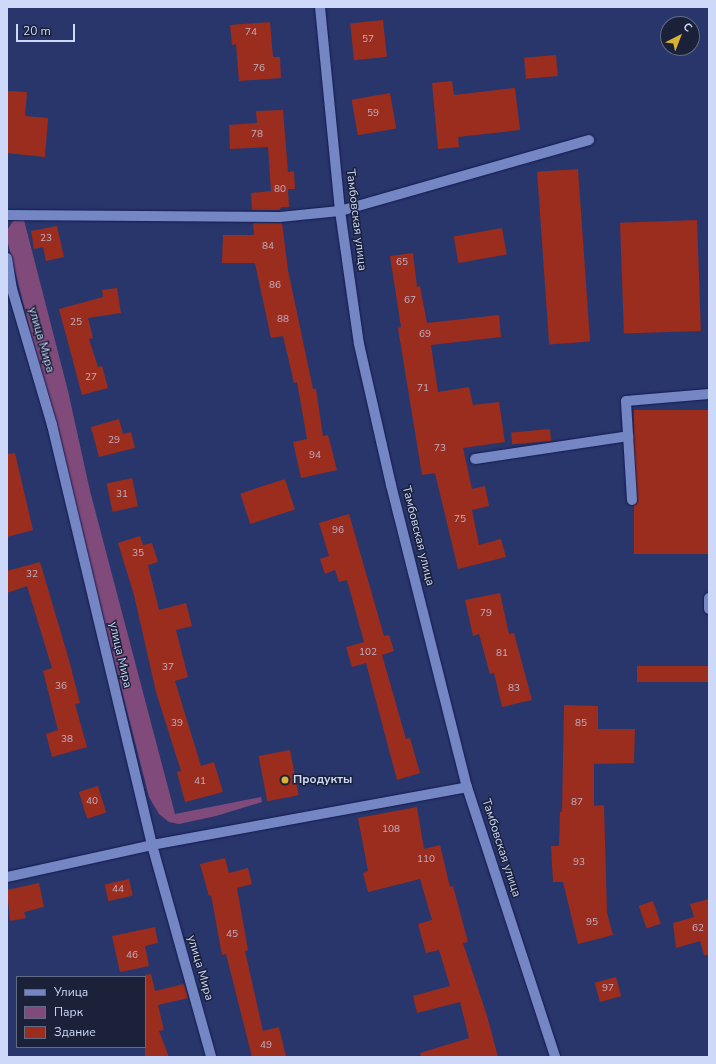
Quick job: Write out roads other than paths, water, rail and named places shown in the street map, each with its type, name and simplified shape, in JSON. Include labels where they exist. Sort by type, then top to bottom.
[{"type":"street","name":"Тамбовская улица","points":[[320,7],[340,211],[361,352],[391,485],[467,786],[554,1057]]},
{"type":"street","points":[[7,215],[280,218],[340,211],[589,140]]},
{"type":"street","name":"улица Мира","points":[[7,258],[12,289],[52,425],[152,845],[211,1057]]},
{"type":"street","points":[[632,500],[626,401],[709,394]]},
{"type":"street","points":[[475,459],[628,436]]},
{"type":"street","points":[[709,598],[709,608]]},
{"type":"street","points":[[7,877],[152,845],[467,786]]},
{"type":"place","name":"Продукты","points":[[285,780]]}]
